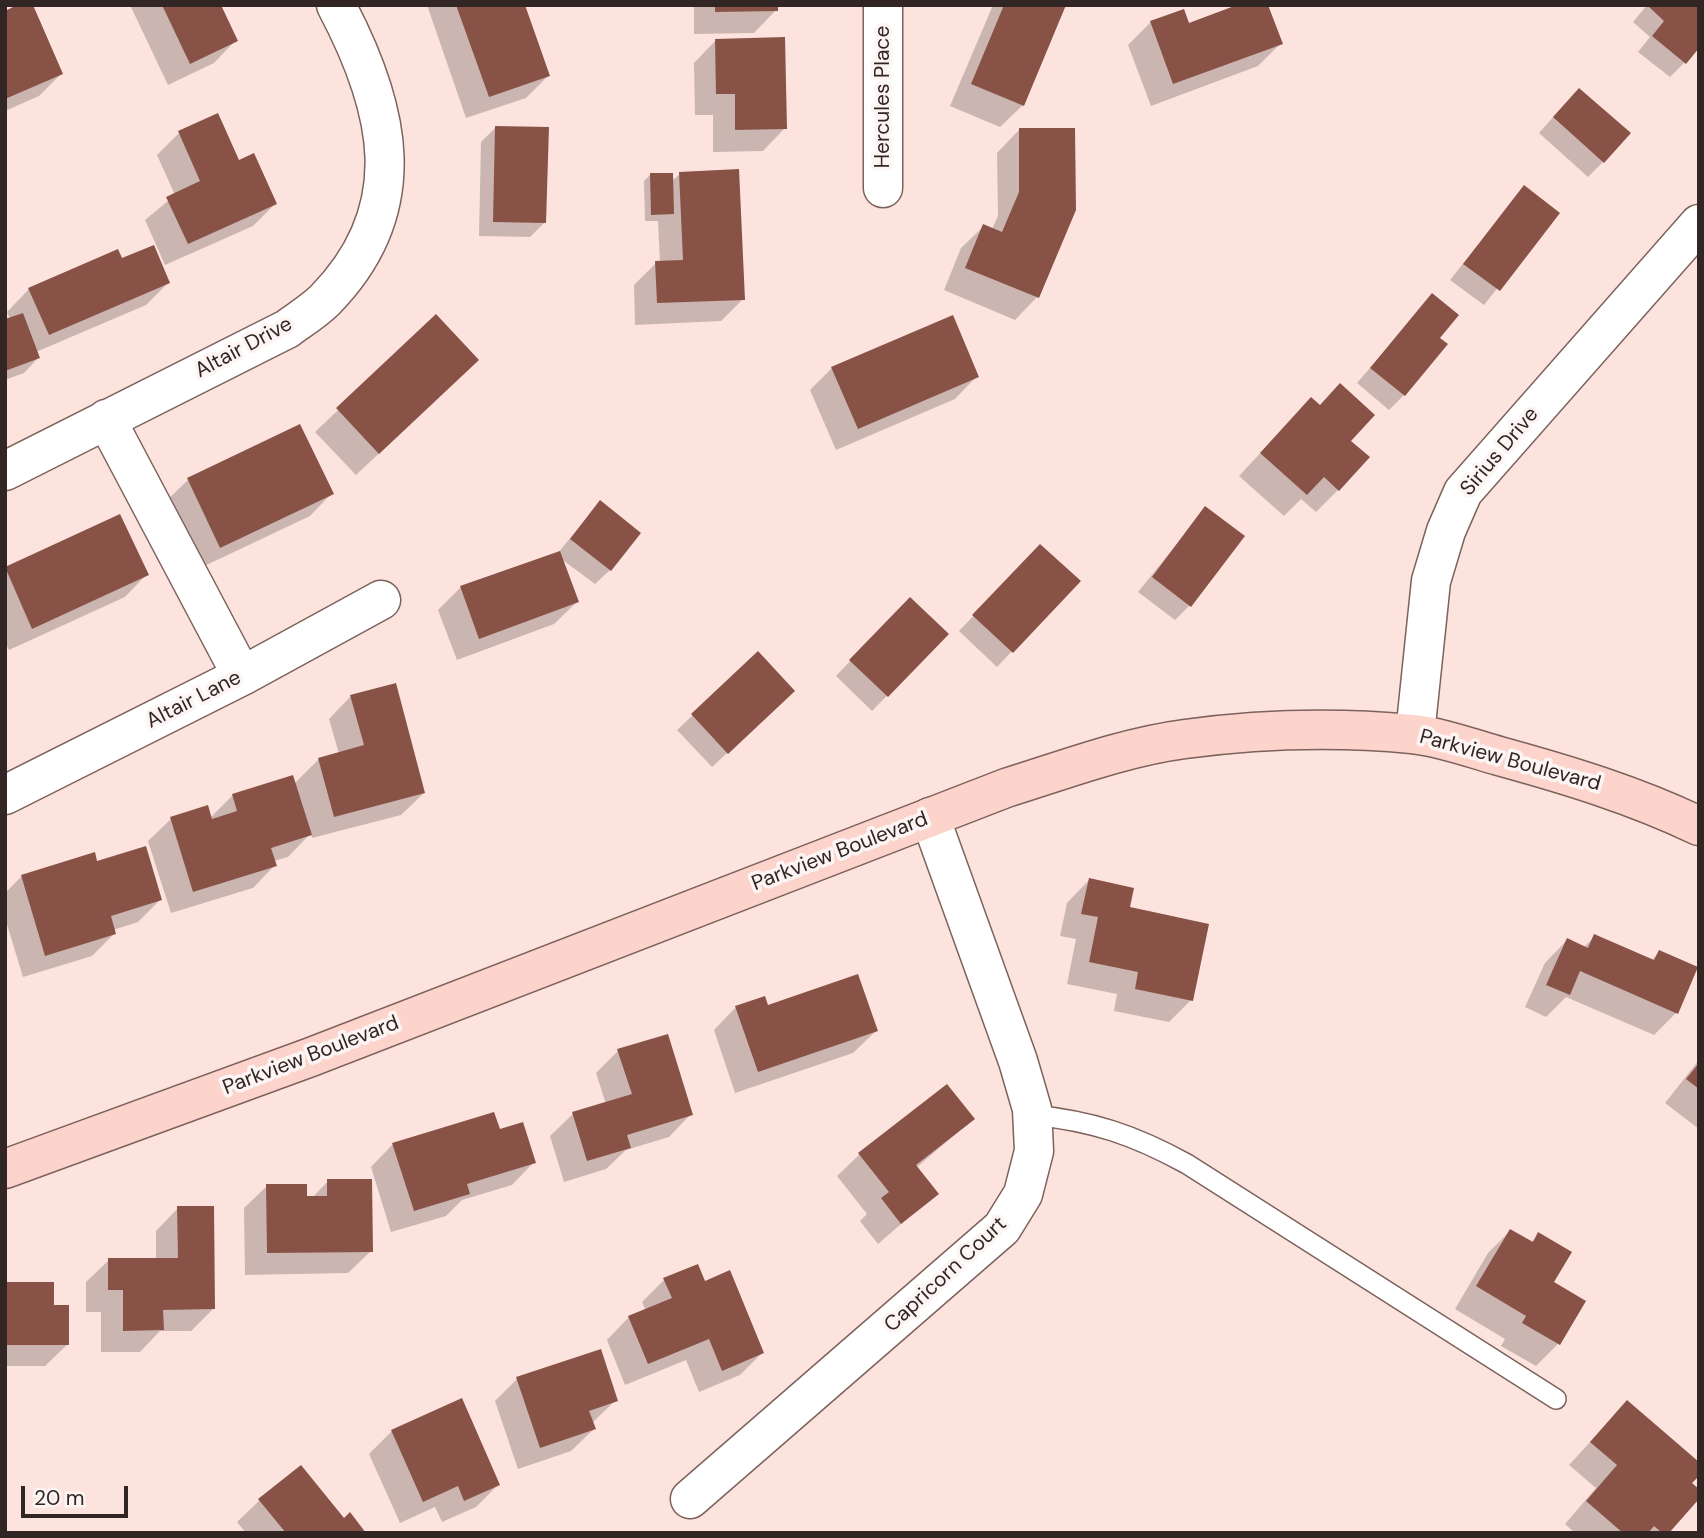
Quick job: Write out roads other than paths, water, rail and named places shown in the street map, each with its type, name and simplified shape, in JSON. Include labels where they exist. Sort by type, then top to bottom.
[{"type":"street","name":"Altair Drive","points":[[5,471],[286,329],[324,301],[361,255],[379,208],[386,164],[381,113],[360,50],[336,5]]},
{"type":"street","name":"Hercules Place","points":[[883,5],[883,188]]},
{"type":"street","name":"Sirius Drive","points":[[1415,734],[1431,581],[1446,531],[1464,492],[1699,224]]},
{"type":"street","points":[[106,419],[242,676]]},
{"type":"street","name":"Altair Lane","points":[[5,795],[242,676],[381,600]]},
{"type":"street","name":"Parkview Boulevard","points":[[5,1169],[324,1052],[1006,788],[1095,760],[1182,740],[1258,732],[1353,731],[1415,734],[1589,781],[1651,804],[1699,826]]},
{"type":"street","name":"Capricorn Court","points":[[690,1499],[1002,1228],[1023,1194],[1034,1151],[1032,1115],[1018,1061],[930,817]]},
{"type":"lane","points":[[1032,1115],[1095,1123],[1167,1153],[1556,1399]]}]
